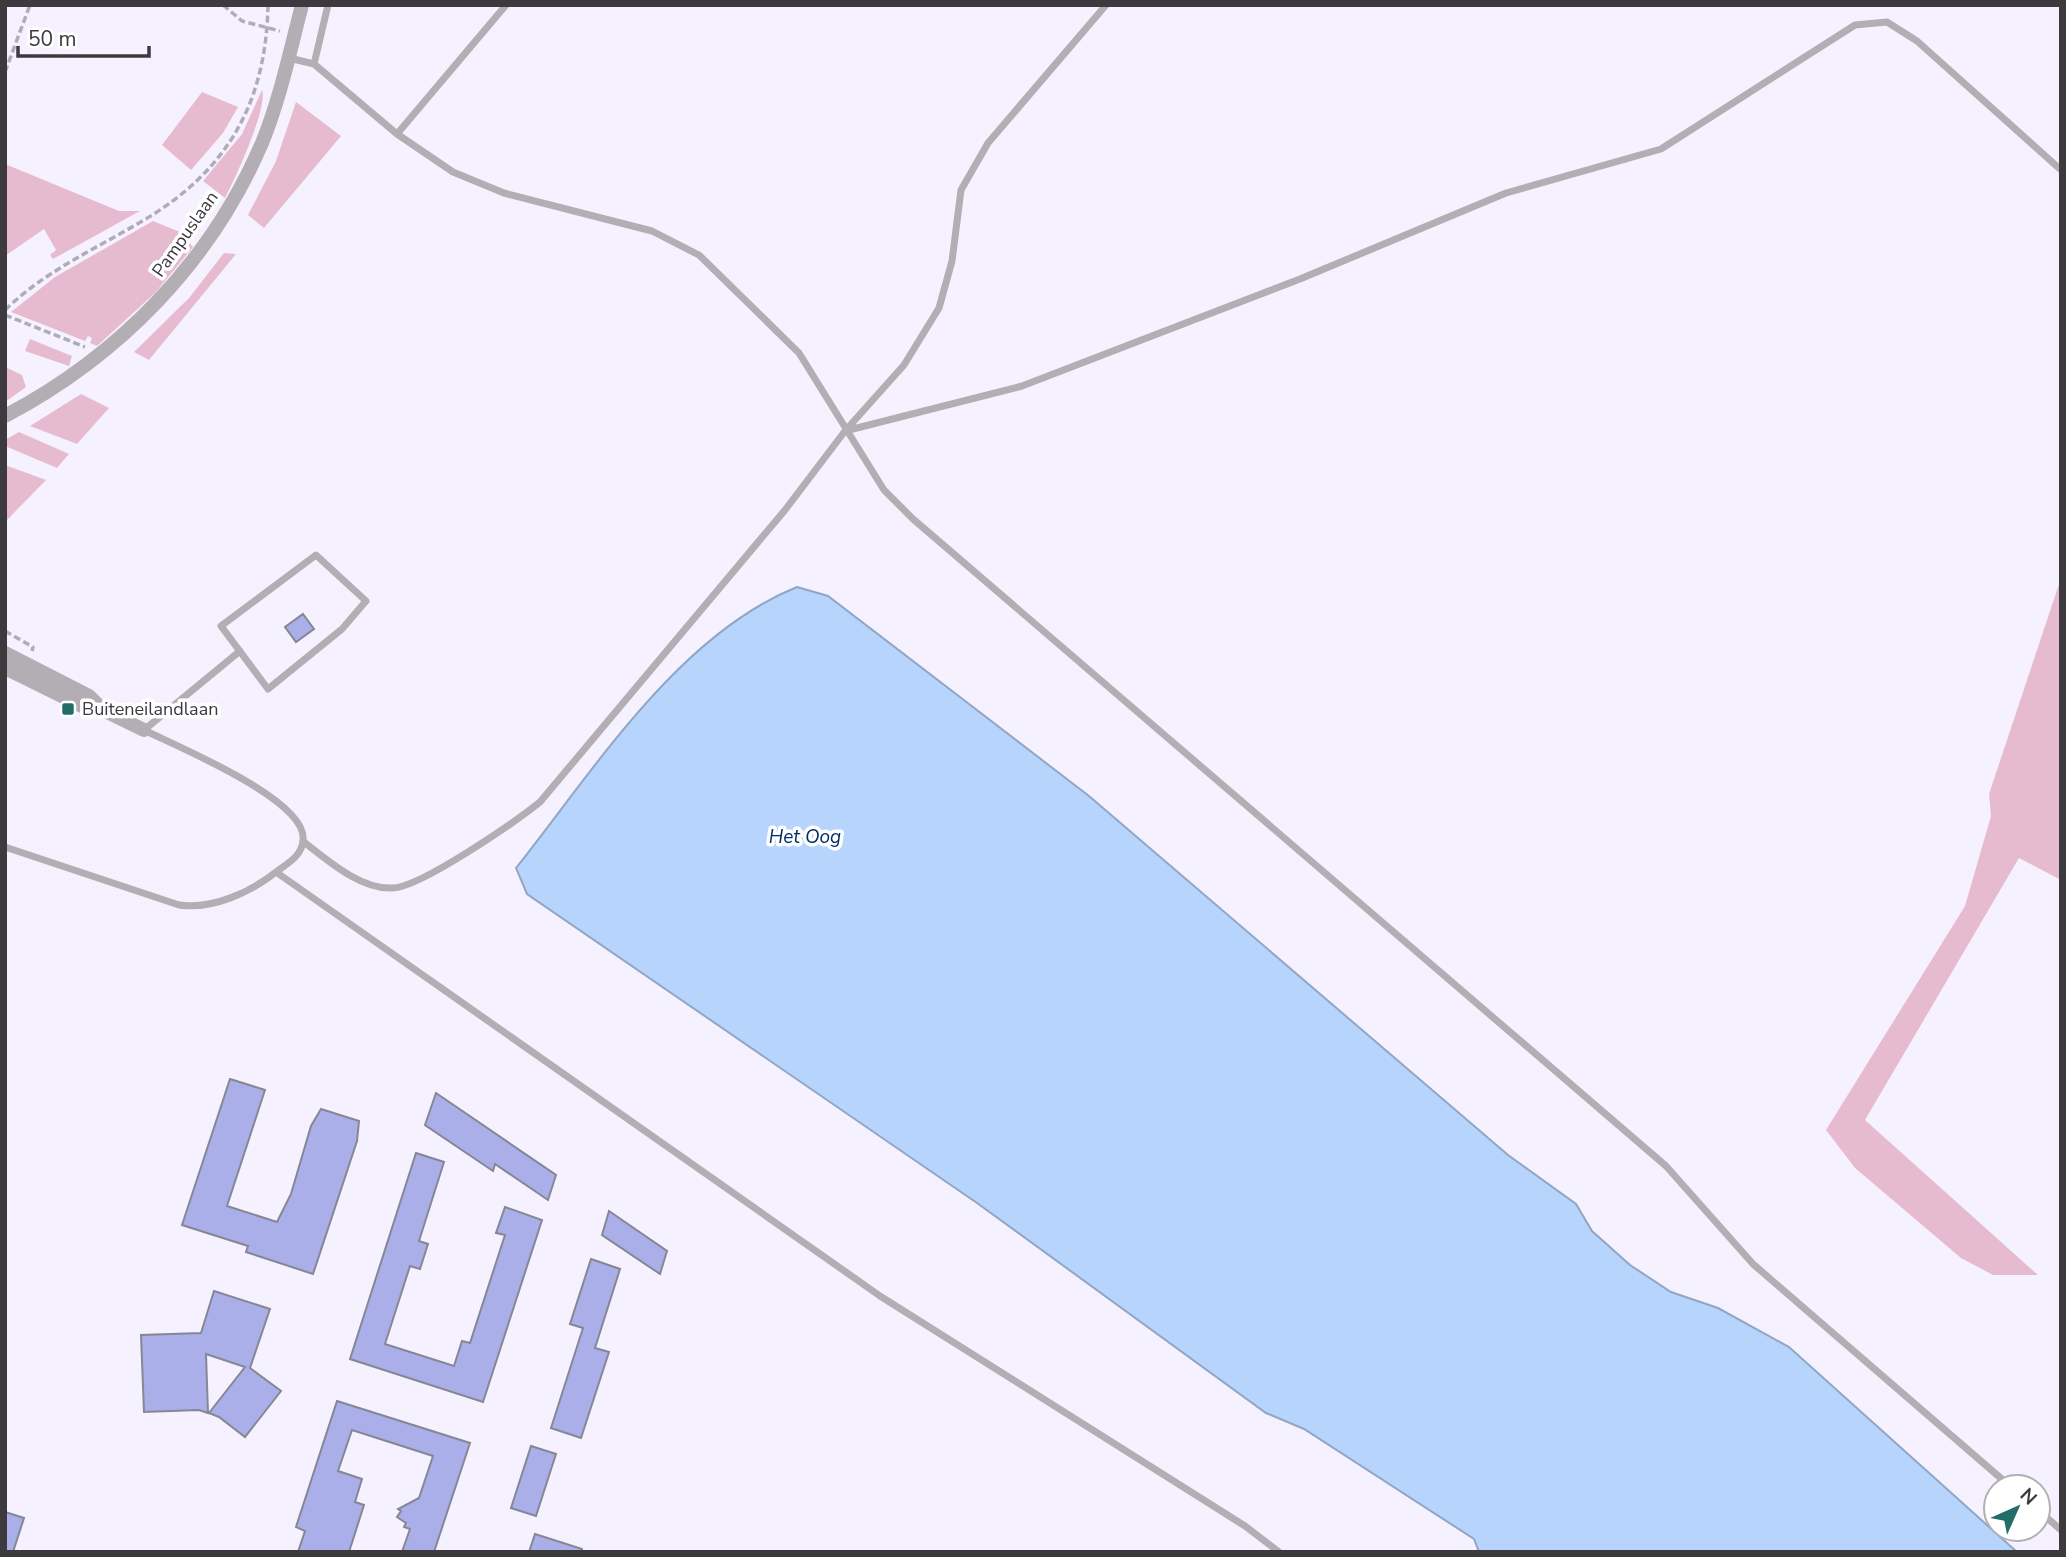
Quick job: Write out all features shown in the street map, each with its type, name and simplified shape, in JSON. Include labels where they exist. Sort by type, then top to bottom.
[{"type":"street","name":"Pampuslaan","points":[[5,416],[96,357],[167,293],[222,219],[262,141],[302,5]]},
{"type":"street","points":[[5,653],[89,696],[103,710]]},
{"type":"street","points":[[5,668],[84,707],[103,710],[144,730]]},
{"type":"lane","points":[[314,64],[328,5]]},
{"type":"lane","points":[[397,134],[506,5]]},
{"type":"lane","points":[[303,842],[335,865],[371,884],[393,888],[412,881],[499,834],[540,803],[785,510],[845,431],[904,365],[939,308],[952,261],[961,190],[988,144],[1106,5]]},
{"type":"lane","points":[[845,431],[1022,387],[1300,279],[1506,193],[1661,149],[1855,25],[1887,22],[1917,40],[2061,170]]},
{"type":"lane","points":[[288,58],[314,64],[397,134],[453,172],[504,193],[652,230],[699,255],[799,353],[819,381],[845,431],[884,490],[914,519],[1666,1166],[1752,1264],[1995,1473]]},
{"type":"lane","points":[[316,555],[366,601],[342,629],[268,689],[240,651],[221,626],[316,555]]},
{"type":"lane","points":[[5,847],[179,905],[199,908],[260,885],[297,856],[303,842],[303,832],[291,813],[264,791],[144,730],[240,651]]},
{"type":"lane","points":[[276,872],[880,1296],[1245,1526],[1279,1552]]},
{"type":"path","points":[[5,72],[30,5]]},
{"type":"path","points":[[223,5],[243,21],[294,34]]},
{"type":"path","name":"Pampuslaan","points":[[5,313],[52,273],[163,208],[209,167],[237,132],[253,101],[262,72],[268,5]]},
{"type":"path","points":[[5,313],[90,349],[96,357]]},
{"type":"shaded area","points":[[262,90],[263,99],[256,127],[225,198],[203,181],[242,134]]},
{"type":"shaded area","points":[[202,92],[238,107],[223,133],[191,170],[162,145]]},
{"type":"shaded area","points":[[296,102],[341,136],[264,228],[248,215],[276,161]]},
{"type":"shaded area","points":[[5,164],[119,211],[140,211],[53,259],[50,255],[56,250],[44,229],[5,256]]},
{"type":"shaded area","points":[[153,221],[180,232],[193,247],[155,293],[97,346],[90,343],[92,338],[88,336],[85,341],[11,312],[55,277]]},
{"type":"shaded area","points":[[224,253],[236,254],[149,360],[134,352],[189,298]]},
{"type":"shaded area","points":[[30,339],[72,356],[69,366],[25,351]]},
{"type":"shaded area","points":[[5,367],[22,375],[26,387],[5,402]]},
{"type":"shaded area","points":[[81,394],[109,408],[77,444],[30,426]]},
{"type":"shaded area","points":[[19,432],[69,454],[57,468],[5,446],[5,440]]},
{"type":"shaded area","points":[[5,465],[46,480],[5,522]]},
{"type":"shaded area","points":[[2061,578],[2061,880],[2019,858],[1865,1120],[2038,1275],[1993,1275],[1961,1258],[1855,1168],[1826,1130],[1965,906],[1991,816],[1989,794]]},
{"type":"water","name":"Het Oog","points":[[797,587],[828,596],[1089,796],[1508,1155],[1576,1204],[1592,1231],[1630,1265],[1671,1292],[1718,1308],[1789,1347],[1982,1521],[1982,1543],[2007,1543],[2017,1552],[1479,1552],[1474,1539],[1304,1429],[1266,1413],[977,1203],[527,894],[516,868],[608,749],[676,671],[714,637],[754,609]]},
{"type":"building","points":[[303,614],[314,629],[296,642],[285,627]]},
{"type":"building","points":[[230,1079],[265,1090],[227,1206],[277,1222],[291,1194],[311,1126],[321,1109],[359,1121],[357,1141],[313,1274],[246,1252],[248,1246],[182,1225]]},
{"type":"building","points":[[436,1093],[556,1175],[548,1200],[495,1164],[493,1171],[425,1125]]},
{"type":"building","points":[[416,1153],[444,1162],[419,1241],[428,1244],[420,1269],[410,1266],[385,1344],[454,1366],[462,1341],[470,1343],[505,1235],[496,1233],[505,1207],[542,1220],[483,1402],[350,1359]]},
{"type":"building","points":[[609,1211],[667,1251],[660,1274],[602,1235]]},
{"type":"building","points":[[591,1259],[620,1269],[595,1348],[609,1352],[581,1438],[551,1428],[583,1328],[570,1324]]},
{"type":"building","points":[[214,1291],[270,1309],[250,1368],[281,1391],[245,1437],[219,1417],[209,1413],[245,1367],[206,1354],[208,1413],[199,1410],[144,1412],[141,1335],[201,1333]]},
{"type":"building","points":[[337,1401],[470,1443],[434,1552],[402,1552],[410,1529],[404,1527],[406,1523],[397,1517],[401,1511],[398,1509],[419,1498],[433,1456],[352,1430],[338,1471],[362,1479],[355,1502],[364,1505],[349,1552],[298,1552],[305,1531],[296,1527]]},
{"type":"building","points":[[531,1446],[556,1454],[536,1516],[511,1508]]},
{"type":"building","points":[[5,1512],[24,1518],[13,1552],[5,1552]]},
{"type":"building","points":[[535,1534],[582,1549],[582,1552],[529,1552]]},
{"type":"place","name":"Buiteneilandlaan","points":[[68,709]]}]
